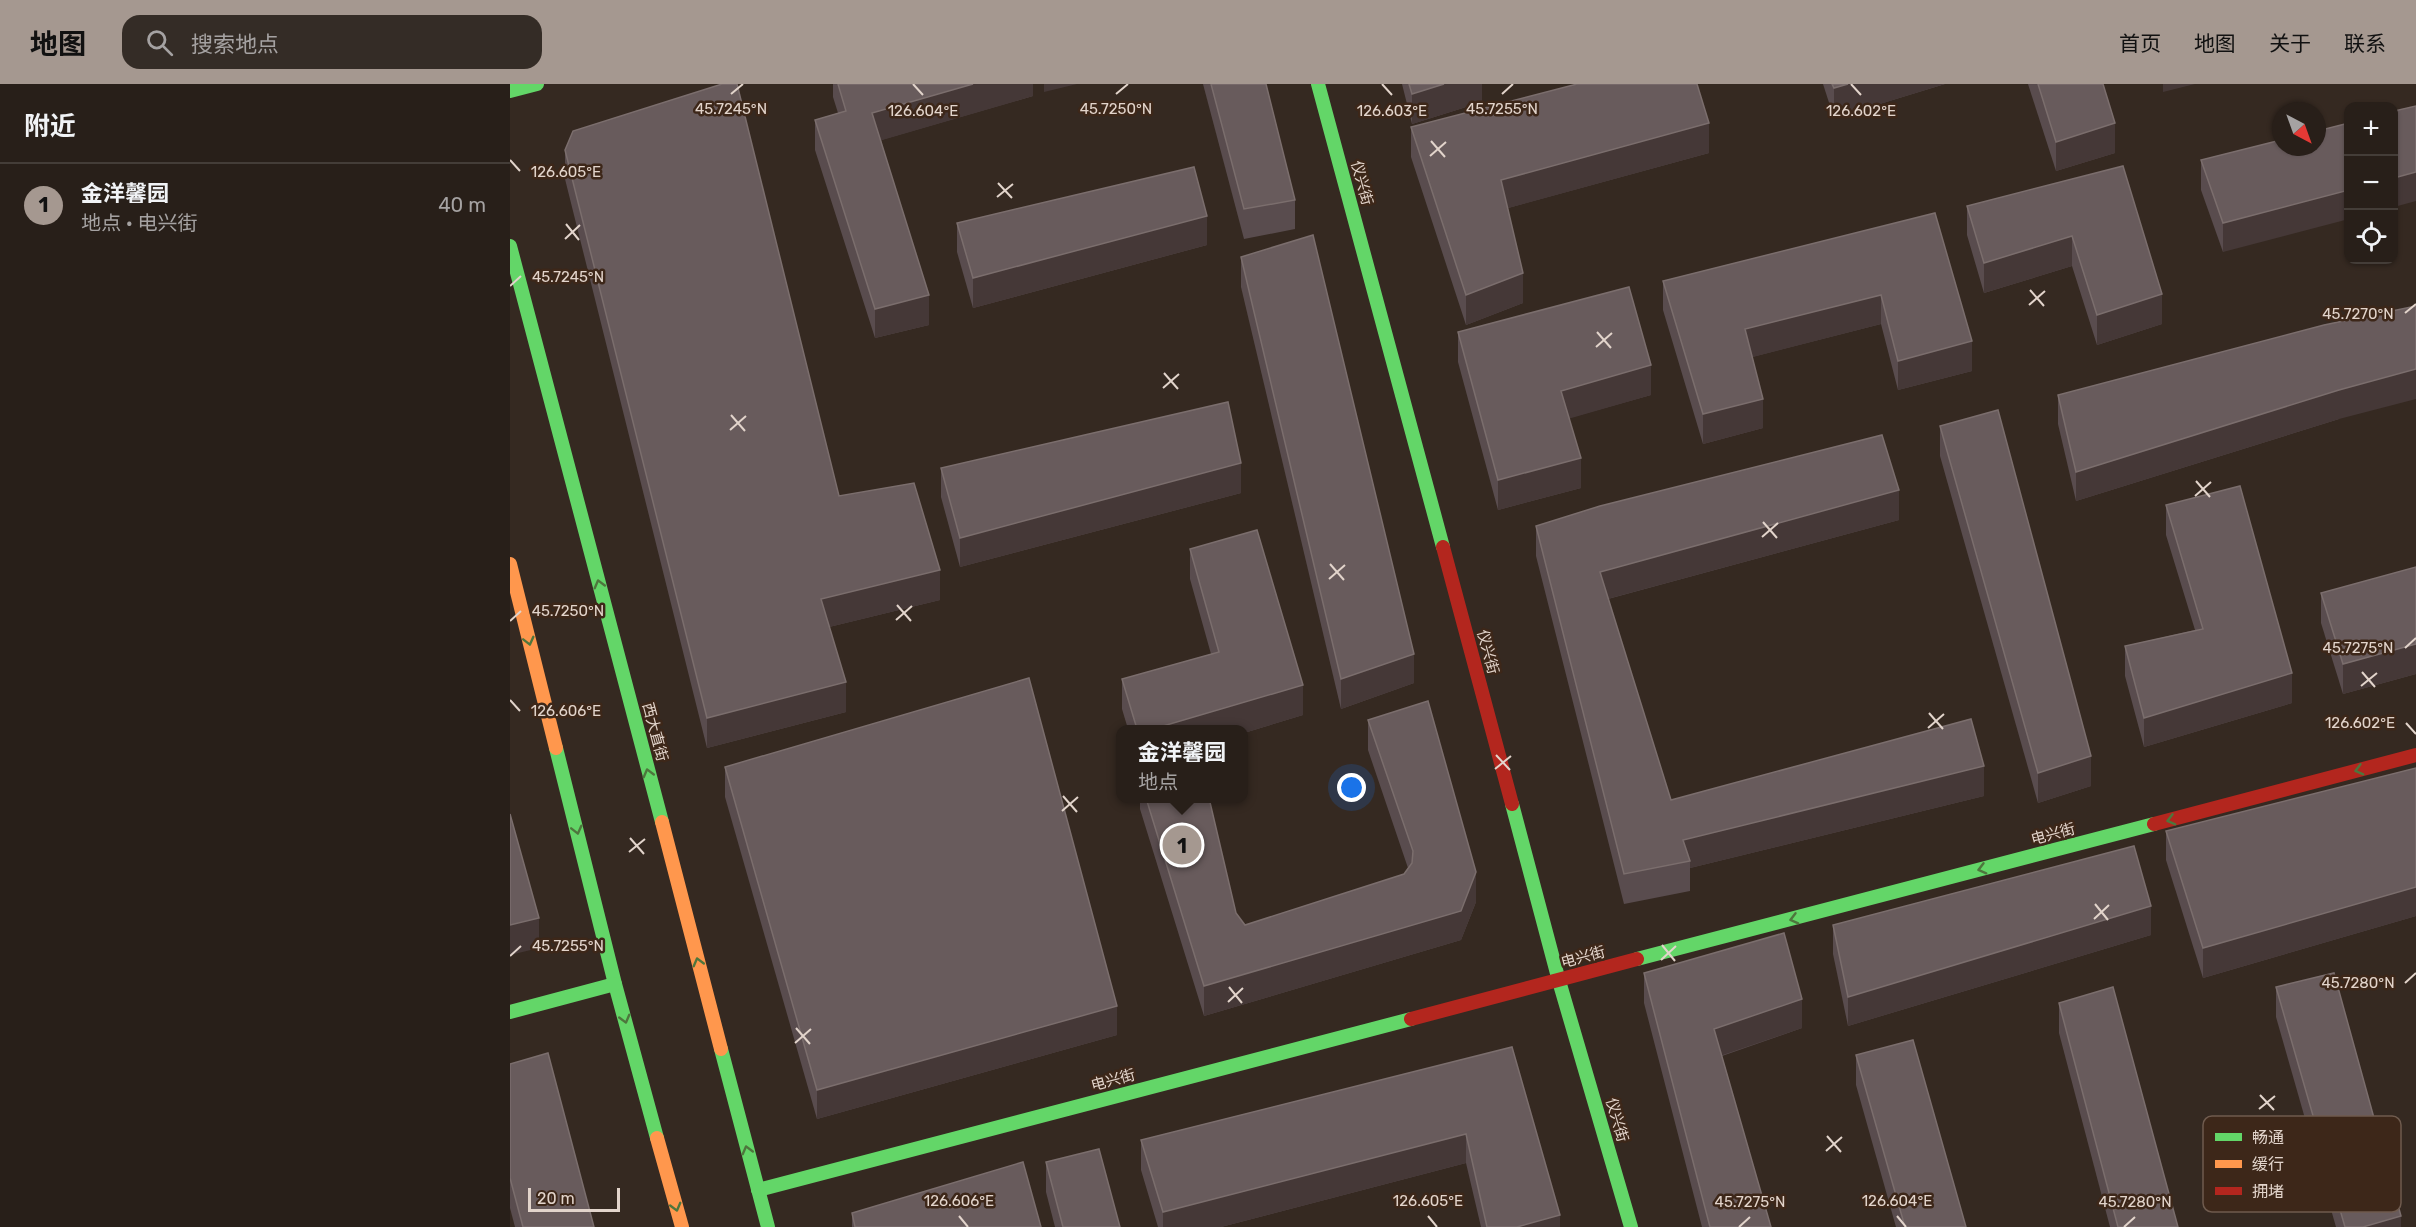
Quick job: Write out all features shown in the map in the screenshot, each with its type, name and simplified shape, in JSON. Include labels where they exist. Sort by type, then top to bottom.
[{"type":"main road","points":[[510,91],[537,84]]},
{"type":"main road","name":"仪兴街","points":[[1318,84],[1559,981],[1631,1227]]},
{"type":"main road","name":"西大直街","points":[[510,246],[768,1227]]},
{"type":"main road","points":[[510,564],[615,984],[682,1227]]},
{"type":"main road","name":"电兴街","points":[[758,1190],[2416,755]]},
{"type":"main road","points":[[510,1012],[615,984]]},
{"type":"building","points":[[722,84],[737,84],[839,496],[914,483],[940,570],[821,599],[846,682],[707,718],[565,150],[573,131]]},
{"type":"building","points":[[838,84],[973,84],[872,113],[929,295],[875,309],[815,120],[846,111]]},
{"type":"building","points":[[1211,84],[1266,84],[1295,200],[1244,209]]},
{"type":"building","points":[[1409,84],[1444,84],[1412,94]]},
{"type":"building","points":[[1577,84],[1697,84],[1709,123],[1501,180],[1523,273],[1466,295],[1411,127]]},
{"type":"building","points":[[1832,84],[1848,84],[1834,88]]},
{"type":"building","points":[[2038,84],[2103,84],[2115,123],[2056,142]]},
{"type":"building","points":[[2416,106],[2416,172],[2398,177],[2398,156],[2398,110]]},
{"type":"building","points":[[2344,124],[2344,191],[2223,223],[2201,160],[2272,142],[2272,156],[2326,156],[2326,129]]},
{"type":"building","points":[[2123,166],[2162,294],[2097,315],[2072,236],[1984,263],[1967,206]]},
{"type":"building","points":[[1194,167],[1207,216],[973,278],[957,223]]},
{"type":"building","points":[[1935,213],[1972,341],[1898,361],[1881,295],[1745,329],[1763,399],[1703,414],[1663,281]]},
{"type":"building","points":[[1313,235],[1414,654],[1341,679],[1241,257]]},
{"type":"building","points":[[1629,287],[1651,365],[1561,391],[1581,458],[1498,480],[1458,332]]},
{"type":"building","points":[[2416,306],[2416,369],[2339,390],[2076,472],[2058,395],[2324,325]]},
{"type":"building","points":[[1228,402],[1241,463],[960,538],[941,468]]},
{"type":"building","points":[[1998,410],[2091,756],[2038,773],[1940,426]]},
{"type":"building","points":[[1882,435],[1899,490],[1600,572],[1671,800],[1971,719],[1984,766],[1683,840],[1690,861],[1624,874],[1536,526],[1600,506]]},
{"type":"building","points":[[2240,486],[2292,673],[2144,718],[2125,646],[2203,629],[2166,505]]},
{"type":"building","points":[[1257,530],[1303,685],[1167,725],[1136,725],[1122,679],[1219,652],[1190,549]]},
{"type":"building","points":[[2416,567],[2416,644],[2343,664],[2321,593]]},
{"type":"building","points":[[1029,678],[1117,1006],[817,1090],[725,767]]},
{"type":"building","points":[[1428,701],[1476,872],[1461,911],[1204,986],[1148,803],[1210,803],[1236,913],[1245,925],[1404,874],[1412,863],[1413,851],[1368,720]]},
{"type":"building","points":[[2416,768],[2416,887],[2203,948],[2166,831]]},
{"type":"building","points":[[510,814],[539,918],[510,925]]},
{"type":"building","points":[[2134,846],[2151,906],[1848,997],[1833,925]]},
{"type":"building","points":[[1784,933],[1802,999],[1714,1029],[1771,1227],[1710,1227],[1644,973]]},
{"type":"building","points":[[2334,973],[2373,1116],[2313,1116],[2276,987]]},
{"type":"building","points":[[2113,987],[2178,1227],[2118,1227],[2059,1003]]},
{"type":"building","points":[[1913,1040],[1966,1227],[1905,1227],[1856,1055]]},
{"type":"building","points":[[1512,1047],[1560,1215],[1517,1227],[1487,1227],[1466,1134],[1163,1212],[1141,1140]]},
{"type":"building","points":[[548,1053],[594,1227],[523,1227],[510,1178],[510,1064]]},
{"type":"building","points":[[1099,1149],[1120,1227],[1063,1227],[1046,1162]]},
{"type":"building","points":[[1023,1162],[1041,1227],[855,1227],[852,1213]]},
{"type":"building","points":[[2341,1212],[2400,1212],[2401,1216],[2363,1227],[2345,1227]]},
{"type":"traffic: fast","points":[[510,91],[537,84]]},
{"type":"traffic: fast","points":[[1318,84],[1443,547]]},
{"type":"traffic: fast","points":[[510,246],[662,822]]},
{"type":"traffic: fast","points":[[556,748],[615,984],[657,1138]]},
{"type":"traffic: fast","points":[[1512,804],[1559,981],[1631,1227]]},
{"type":"traffic: fast","points":[[1637,959],[2154,824]]},
{"type":"traffic: fast","points":[[510,1012],[615,984]]},
{"type":"traffic: fast","points":[[758,1190],[1411,1019]]},
{"type":"traffic: fast","points":[[721,1049],[768,1227]]},
{"type":"traffic: slow","points":[[510,564],[556,748]]},
{"type":"traffic: slow","points":[[662,822],[721,1049]]},
{"type":"traffic: slow","points":[[657,1138],[682,1227]]},
{"type":"traffic: jam","points":[[1443,547],[1512,804]]},
{"type":"traffic: jam","points":[[2154,824],[2416,755]]},
{"type":"traffic: jam","points":[[1411,1019],[1637,959]]},
{"type":"place","name":"金洋馨园","points":[[1182,845]]}]
